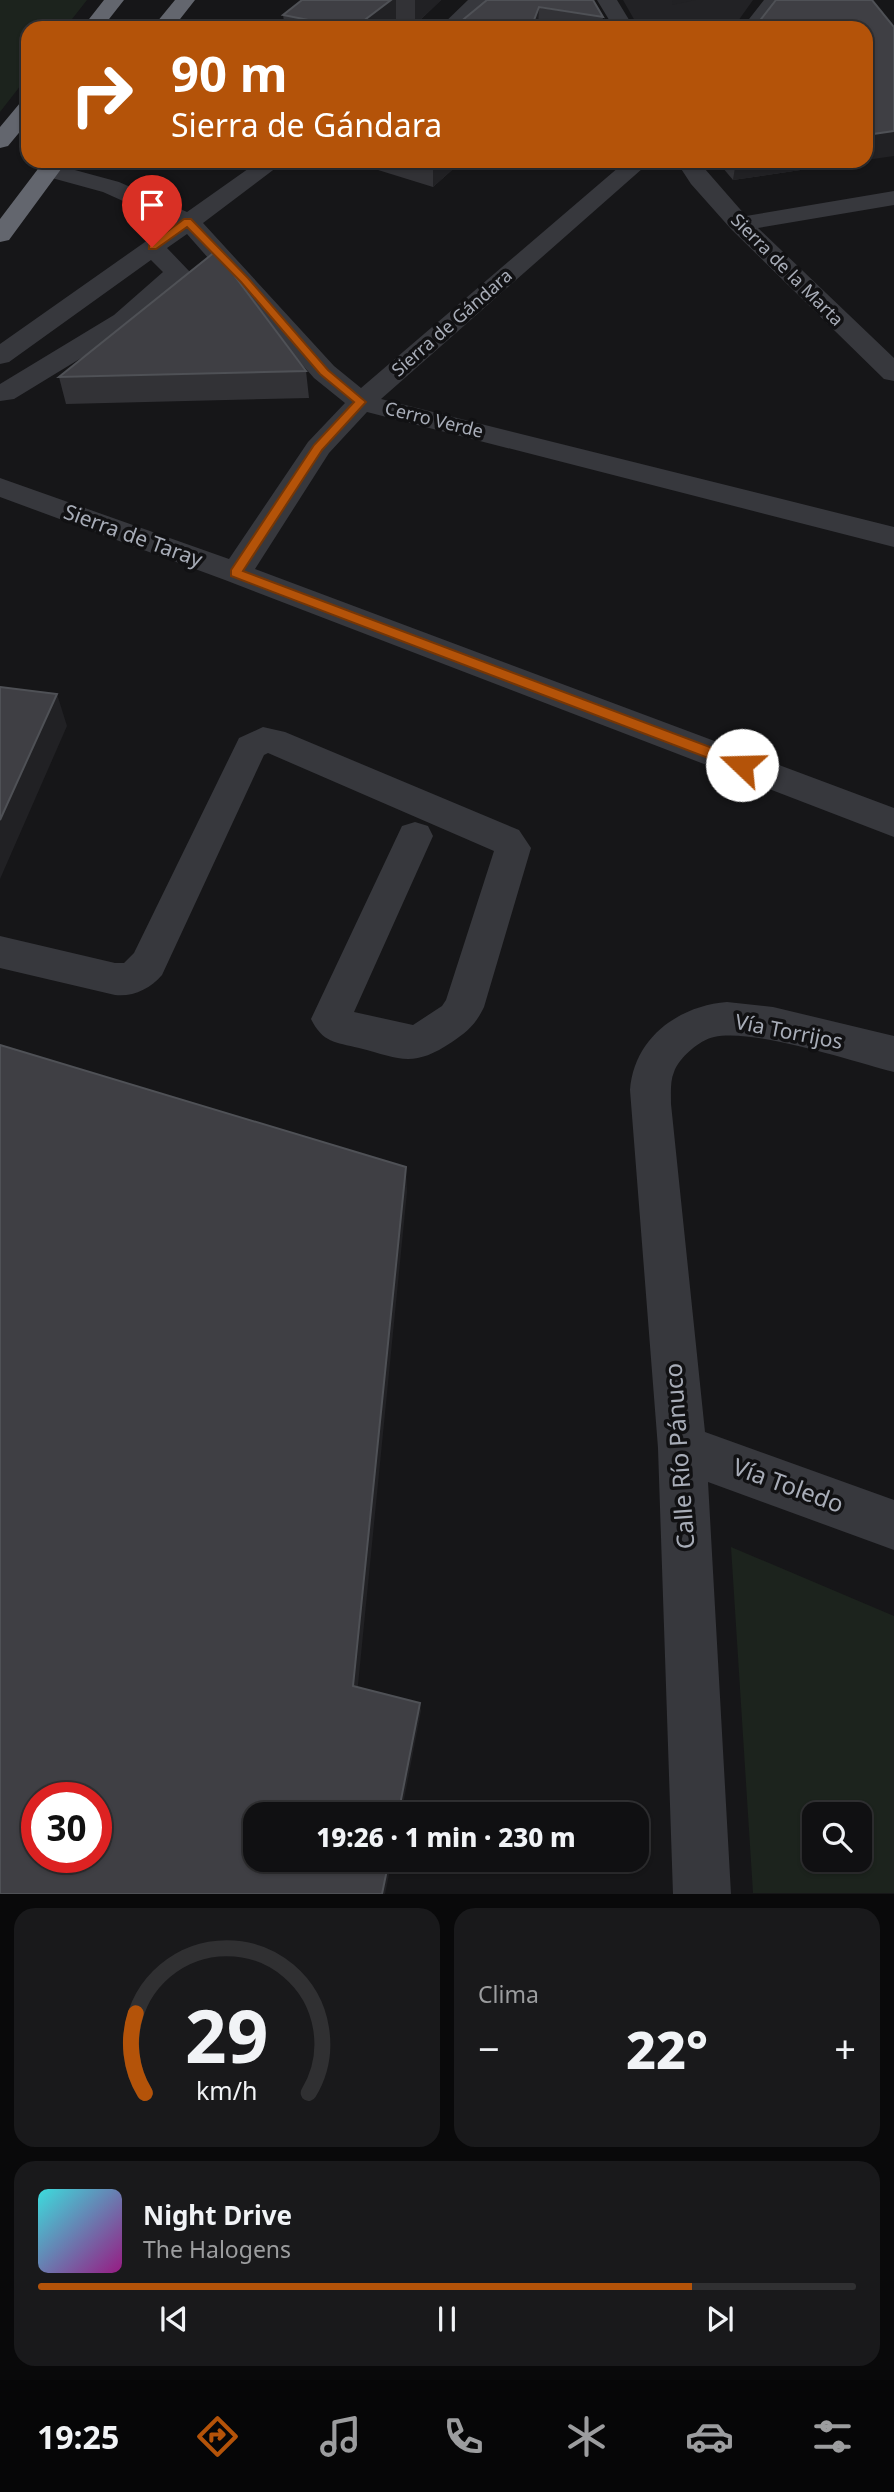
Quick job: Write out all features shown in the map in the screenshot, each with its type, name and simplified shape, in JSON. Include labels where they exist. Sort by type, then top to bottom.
[{"type":"highway","points":[[98,21],[114,0]]},
{"type":"highway","points":[[168,21],[185,0]]},
{"type":"highway","points":[[0,141],[21,116]]},
{"type":"highway","points":[[0,235],[51,168]]},
{"type":"street","points":[[456,21],[479,0]]},
{"type":"street","points":[[607,0],[620,21]]},
{"type":"street","points":[[758,21],[774,0]]},
{"type":"street","name":"Cerro Verde","points":[[61,168],[111,187],[188,222],[244,280],[324,372],[361,402],[894,537]]},
{"type":"street","points":[[0,356],[264,168]]},
{"type":"street","name":"Sierra de Gándara","points":[[236,573],[318,448],[361,402],[632,168]]},
{"type":"street","name":"Sierra de la Marta","points":[[691,168],[740,225],[894,373]]},
{"type":"street","points":[[740,225],[894,198]]},
{"type":"street","points":[[0,393],[123,321],[177,272],[152,247]]},
{"type":"street","name":"Sierra de Taray","points":[[0,487],[236,573],[894,822]]},
{"type":"street","points":[[0,952],[121,979],[129,980],[142,972],[251,747],[266,740],[506,841],[513,848],[464,1007],[456,1018],[419,1042],[403,1042],[336,1025],[331,1019],[415,836]]},
{"type":"street","name":"Vía Torrijos","points":[[685,1030],[712,1019],[743,1019],[894,1054]]},
{"type":"street","name":"Calle Río Pánuco","points":[[685,1030],[666,1049],[654,1069],[650,1104],[681,1448],[702,1894]]},
{"type":"street","name":"Vía Toledo","points":[[681,1448],[894,1525]]},
{"type":"shaded area","points":[[0,0],[87,0],[70,21],[21,21],[21,85],[0,112]]},
{"type":"shaded area","points":[[623,0],[753,0],[738,21],[635,21]]},
{"type":"shaded area","points":[[731,1547],[894,1616],[894,1893],[753,1893]]},
{"type":"building","points":[[302,0],[391,0],[363,21],[313,21],[283,15]]},
{"type":"building","points":[[487,0],[593,0],[603,17],[539,7],[534,21],[462,21]]},
{"type":"building","points":[[776,0],[872,0],[894,27],[894,131],[873,134],[873,21],[760,21]]},
{"type":"building","points":[[216,251],[306,371],[59,377]]},
{"type":"building","points":[[0,687],[57,694],[0,820]]},
{"type":"building","points":[[0,1045],[406,1167],[353,1686],[420,1703],[401,1802],[243,1802],[243,1872],[387,1872],[382,1894],[0,1894]]},
{"type":"route","points":[[152,247],[188,222],[244,280],[324,372],[361,402],[318,448],[236,573],[742,765]]}]
